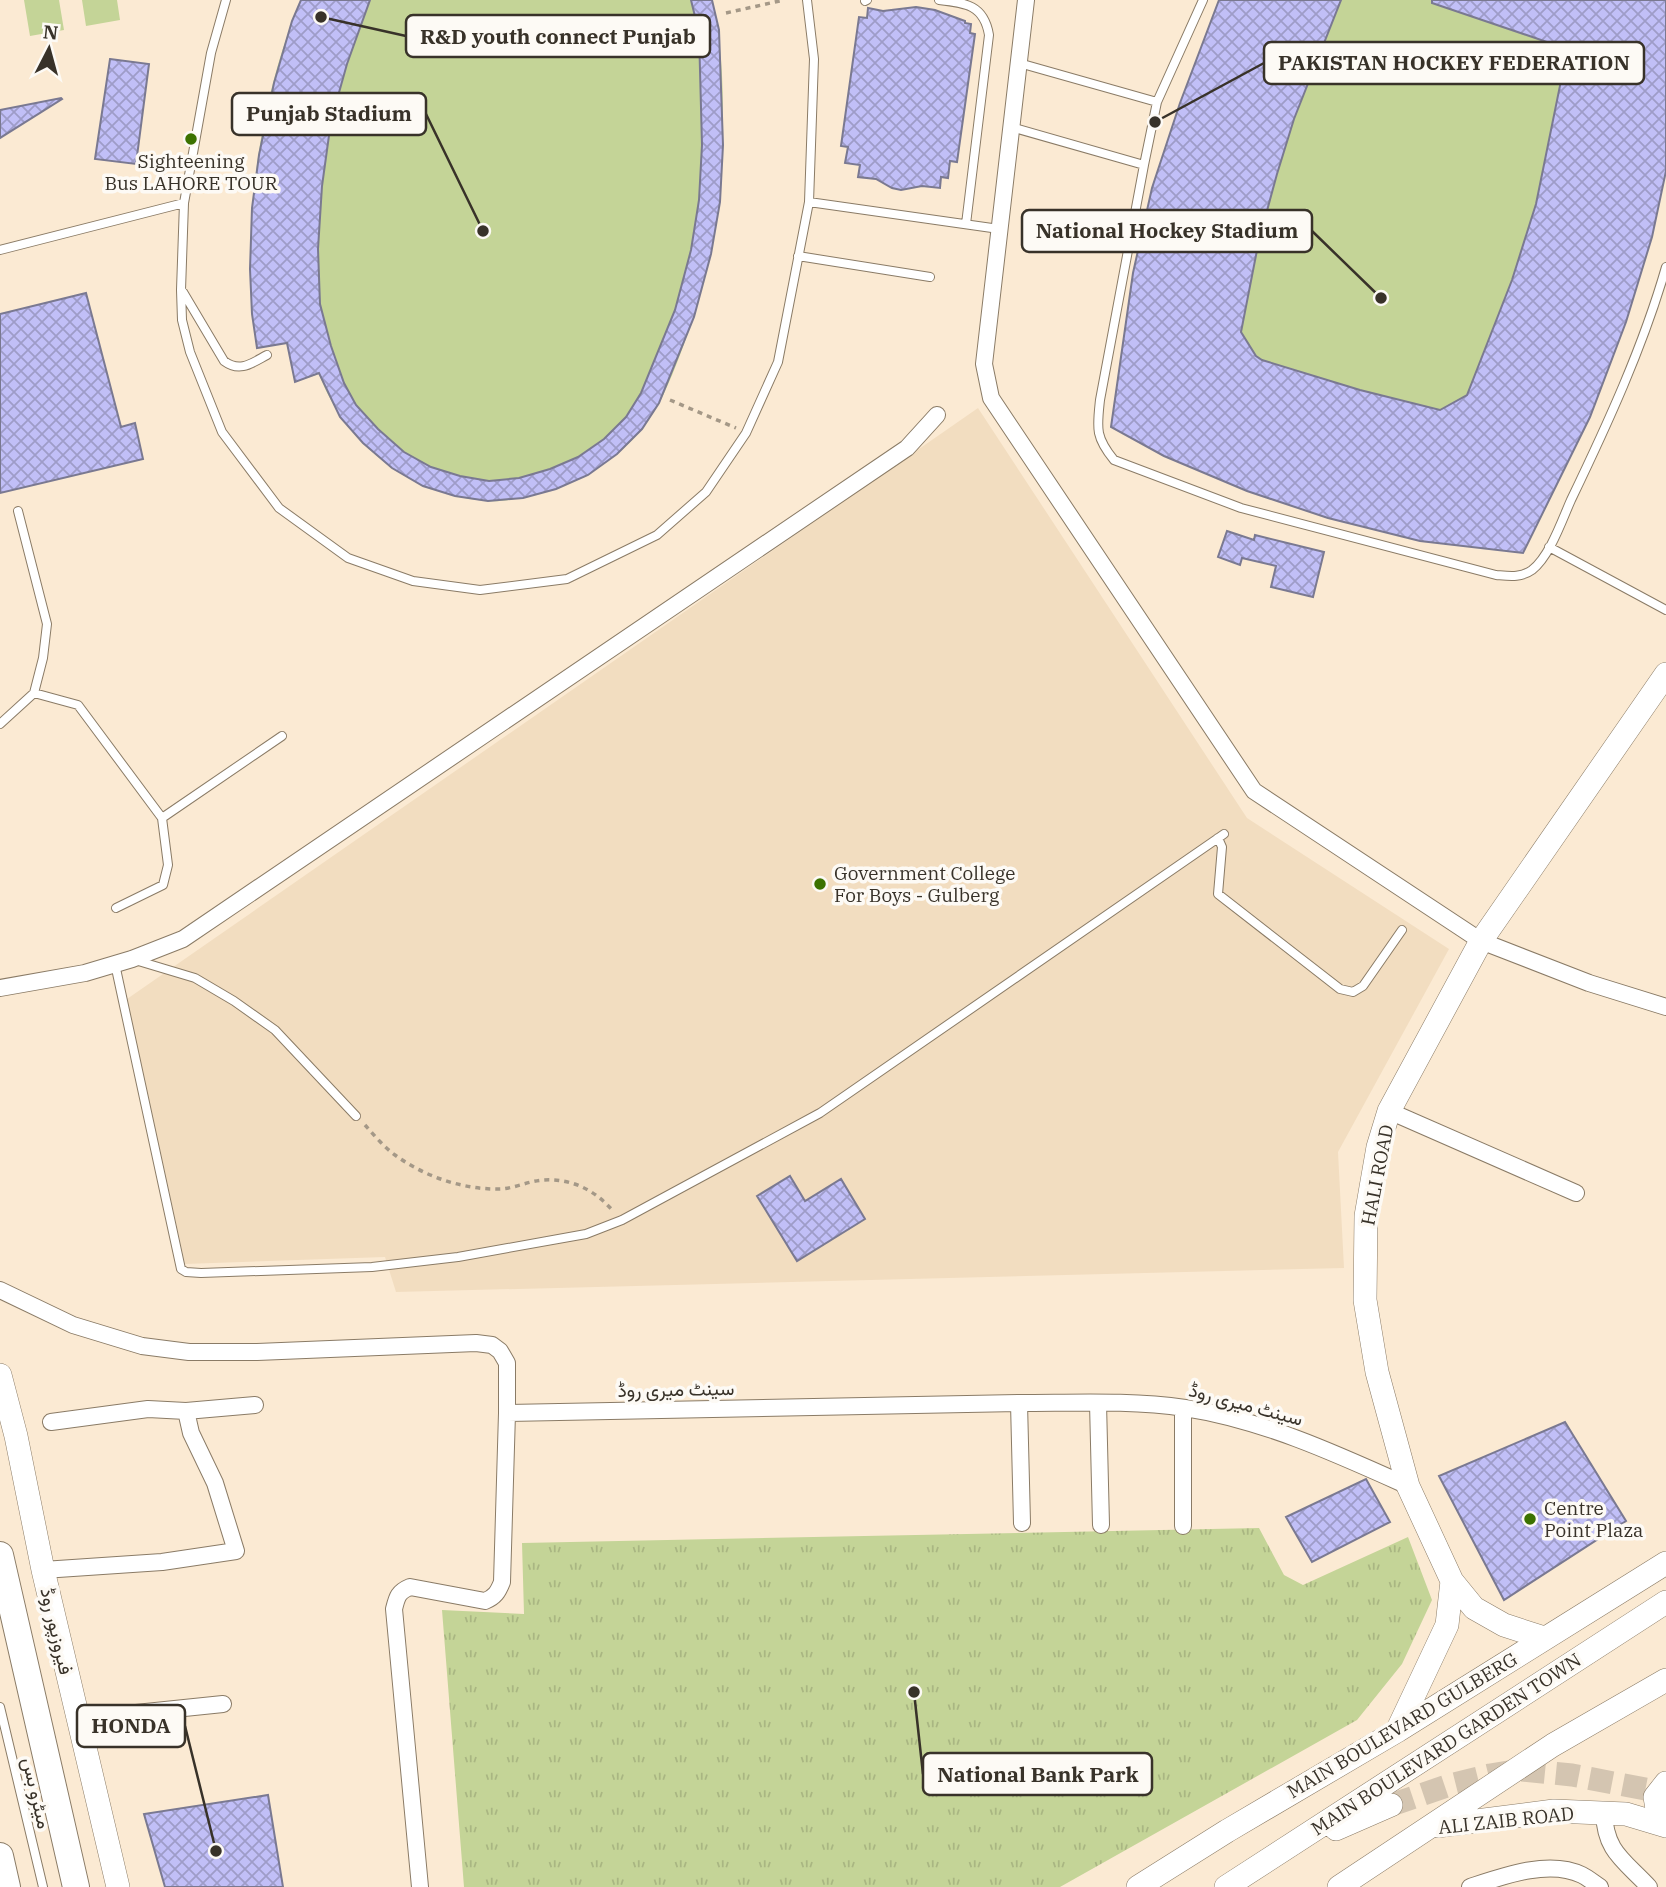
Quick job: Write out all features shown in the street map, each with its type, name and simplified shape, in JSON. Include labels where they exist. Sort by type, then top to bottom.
[{"type":"main road","name":"HALI ROAD","points":[[1544,1638],[1504,1625],[1474,1608],[1452,1581],[1408,1486],[1377,1372],[1365,1300],[1366,1216],[1378,1147],[1389,1111],[1481,941],[1666,674]]},
{"type":"main road","name":"فیروزپور روڈ","points":[[0,1375],[118,1887]]},
{"type":"main road","points":[[0,1555],[76,1887]]},
{"type":"main road","name":"MAIN BOULEVARD GULBERG","points":[[1138,1887],[1397,1731],[1666,1563]]},
{"type":"main road","points":[[1397,1731],[1447,1625],[1452,1581]]},
{"type":"main road","name":"MAIN BOULEVARD GARDEN TOWN","points":[[1227,1887],[1666,1602]]},
{"type":"main road","points":[[1339,1887],[1553,1745],[1666,1680]]},
{"type":"main road","points":[[1666,1783],[1655,1797],[1658,1814],[1666,1825]]},
{"type":"main road","points":[[1227,1887],[1333,1831],[1391,1805]]},
{"type":"main road","name":"ALI ZAIB ROAD","points":[[1429,1828],[1554,1811],[1626,1814],[1666,1825]]},
{"type":"main road","points":[[0,1856],[7,1887]]},
{"type":"street","points":[[1026,0],[984,364],[991,398],[1254,791],[1481,941],[1589,983],[1666,1007]]},
{"type":"street","points":[[0,988],[85,973],[132,959],[183,939],[907,447],[937,415]]},
{"type":"street","points":[[1389,1111],[1576,1193]]},
{"type":"street","points":[[0,1290],[73,1325],[142,1346],[190,1352],[257,1352],[476,1343],[492,1345],[500,1351],[507,1363],[508,1413],[502,1582],[499,1591],[493,1598],[485,1601],[410,1587],[401,1591],[394,1609],[420,1887]]},
{"type":"street","points":[[1019,1403],[1022,1523]]},
{"type":"street","name":"سینٹ میری روڈ","points":[[508,1413],[1019,1403],[1098,1403],[1183,1408],[1258,1426],[1321,1447],[1408,1486]]},
{"type":"street","points":[[1098,1403],[1101,1525]]},
{"type":"street","points":[[51,1422],[148,1409],[186,1411],[255,1405]]},
{"type":"street","points":[[1183,1408],[1183,1525]]},
{"type":"street","points":[[43,1570],[162,1563],[236,1551],[215,1483],[191,1433],[186,1411]]},
{"type":"street","points":[[78,1719],[223,1704]]},
{"type":"street","points":[[1604,1812],[1612,1848],[1649,1887]]},
{"type":"street","points":[[1470,1887],[1525,1871],[1560,1869],[1581,1874],[1600,1887]]},
{"type":"lane","points":[[226,0],[211,53],[184,203],[181,290],[183,320],[190,352],[222,432],[278,508],[348,558],[413,580],[480,590],[566,579],[657,535],[706,492],[746,433],[778,362],[809,202],[814,59],[807,0]]},
{"type":"lane","points":[[939,0],[958,2],[975,8],[987,24],[989,35],[967,224]]},
{"type":"lane","points":[[1203,0],[1157,102],[1144,166],[1100,400],[1100,444],[1114,460],[1241,508],[1496,575],[1516,577],[1532,569],[1549,547],[1606,428],[1662,295],[1666,267]]},
{"type":"lane","points":[[1019,63],[1157,102]]},
{"type":"lane","points":[[1011,127],[1144,166]]},
{"type":"lane","points":[[809,202],[999,229]]},
{"type":"lane","points":[[0,250],[184,203]]},
{"type":"lane","points":[[798,256],[930,277]]},
{"type":"lane","points":[[181,290],[225,361],[232,367],[243,368],[267,355]]},
{"type":"lane","points":[[0,724],[34,693],[43,658],[47,624],[18,511]]},
{"type":"lane","points":[[1549,547],[1666,610]]},
{"type":"lane","points":[[34,693],[78,705],[162,818],[168,865],[163,885],[116,908]]},
{"type":"lane","points":[[162,818],[282,736]]},
{"type":"lane","points":[[115,964],[181,1269],[186,1272],[372,1267],[458,1257],[586,1234],[622,1220],[820,1113],[1221,836],[1218,894],[1340,989],[1353,992],[1363,986],[1402,930]]},
{"type":"lane","points":[[132,959],[195,978],[244,1008],[275,1030],[356,1116]]},
{"type":"lane","name":"میٹرو بس","points":[[0,1707],[43,1887]]},
{"type":"path","points":[[726,13],[784,0]]},
{"type":"path","points":[[670,400],[746,433]]},
{"type":"path","points":[[356,1116],[393,1154],[417,1169],[455,1184],[501,1189],[543,1180],[568,1181],[593,1192],[622,1220]]},
{"type":"shaded area","name":"Government College For Boys - Gulberg","points":[[978,408],[1247,818],[1449,949],[1338,1152],[1344,1268],[396,1292],[385,1257],[185,1264],[127,999]]},
{"type":"green space","points":[[24,0],[59,0],[64,30],[30,36]]},
{"type":"green space","points":[[82,0],[117,0],[120,20],[86,26]]},
{"type":"green space","points":[[301,0],[712,0],[721,58],[723,116],[717,208],[707,267],[690,325],[659,404],[632,440],[604,464],[559,485],[505,500],[487,501],[459,497],[432,488],[407,477],[363,443],[345,423],[319,374],[295,382],[287,343],[257,348],[251,262],[256,171],[273,82]]},
{"type":"green space","points":[[1219,0],[1666,0],[1523,553],[1420,541],[1328,518],[1247,491],[1164,456],[1111,427],[1133,273],[1152,188],[1180,103]]},
{"type":"green space","points":[[1259,1528],[1284,1575],[1303,1585],[1408,1537],[1432,1600],[1402,1664],[1357,1720],[1060,1887],[464,1887],[442,1610],[524,1614],[522,1543]]},
{"type":"building","points":[[301,0],[370,0],[347,64],[331,121],[322,186],[318,249],[320,304],[344,383],[356,405],[404,452],[431,467],[489,481],[519,478],[578,457],[604,439],[626,417],[641,393],[675,310],[691,250],[699,200],[702,145],[699,33],[691,0],[712,0],[719,30],[723,145],[720,202],[711,254],[694,317],[659,403],[642,429],[617,454],[588,475],[556,489],[523,498],[488,501],[455,496],[423,486],[392,468],[363,443],[340,417],[319,373],[295,382],[287,343],[257,348],[250,269],[252,208],[259,155],[274,83]]},
{"type":"building","points":[[1219,0],[1341,0],[1294,119],[1277,174],[1259,240],[1241,332],[1256,356],[1262,360],[1360,390],[1440,410],[1467,395],[1512,280],[1536,204],[1564,66],[1553,44],[1432,3],[1432,0],[1666,0],[1666,171],[1652,237],[1626,322],[1590,417],[1523,553],[1420,541],[1328,518],[1247,491],[1164,456],[1111,427],[1133,273],[1152,188],[1180,103]]},
{"type":"building","points":[[916,7],[935,10],[965,21],[971,24],[970,33],[975,34],[957,162],[950,161],[948,178],[941,177],[940,188],[922,186],[901,190],[876,179],[858,177],[860,165],[845,163],[848,147],[841,146],[859,17],[867,18],[868,8],[883,11]]},
{"type":"building","points":[[110,59],[149,64],[136,164],[95,159]]},
{"type":"building","points":[[62,99],[0,138],[0,110]]},
{"type":"building","points":[[86,293],[121,427],[135,423],[143,459],[0,493],[0,314]]},
{"type":"building","points":[[1227,531],[1254,540],[1255,535],[1324,552],[1313,597],[1271,587],[1276,566],[1242,558],[1240,565],[1218,557]]},
{"type":"building","points":[[790,1176],[805,1201],[841,1179],[865,1219],[797,1261],[757,1196]]},
{"type":"building","points":[[1565,1422],[1626,1521],[1504,1600],[1439,1476]]},
{"type":"building","points":[[1366,1479],[1390,1522],[1312,1562],[1286,1517]]},
{"type":"building","points":[[268,1795],[283,1887],[165,1887],[144,1814]]},
{"type":"tunnel","points":[[1391,1805],[1450,1785],[1522,1770],[1572,1775],[1666,1793]]},
{"type":"place","name":"R&D youth connect Punjab","points":[[321,17]]},
{"type":"place","name":"PAKISTAN HOCKEY FEDERATION","points":[[1155,122]]},
{"type":"place","name":"Sighteening Bus LAHORE TOUR","points":[[191,139]]},
{"type":"place","name":"Punjab Stadium","points":[[483,231]]},
{"type":"place","name":"National Hockey Stadium","points":[[1381,298]]},
{"type":"place","name":"Government College For Boys - Gulberg","points":[[820,884]]},
{"type":"place","name":"Centre Point Plaza","points":[[1530,1519]]},
{"type":"place","name":"National Bank Park","points":[[914,1692]]},
{"type":"place","name":"HONDA","points":[[216,1851]]}]
